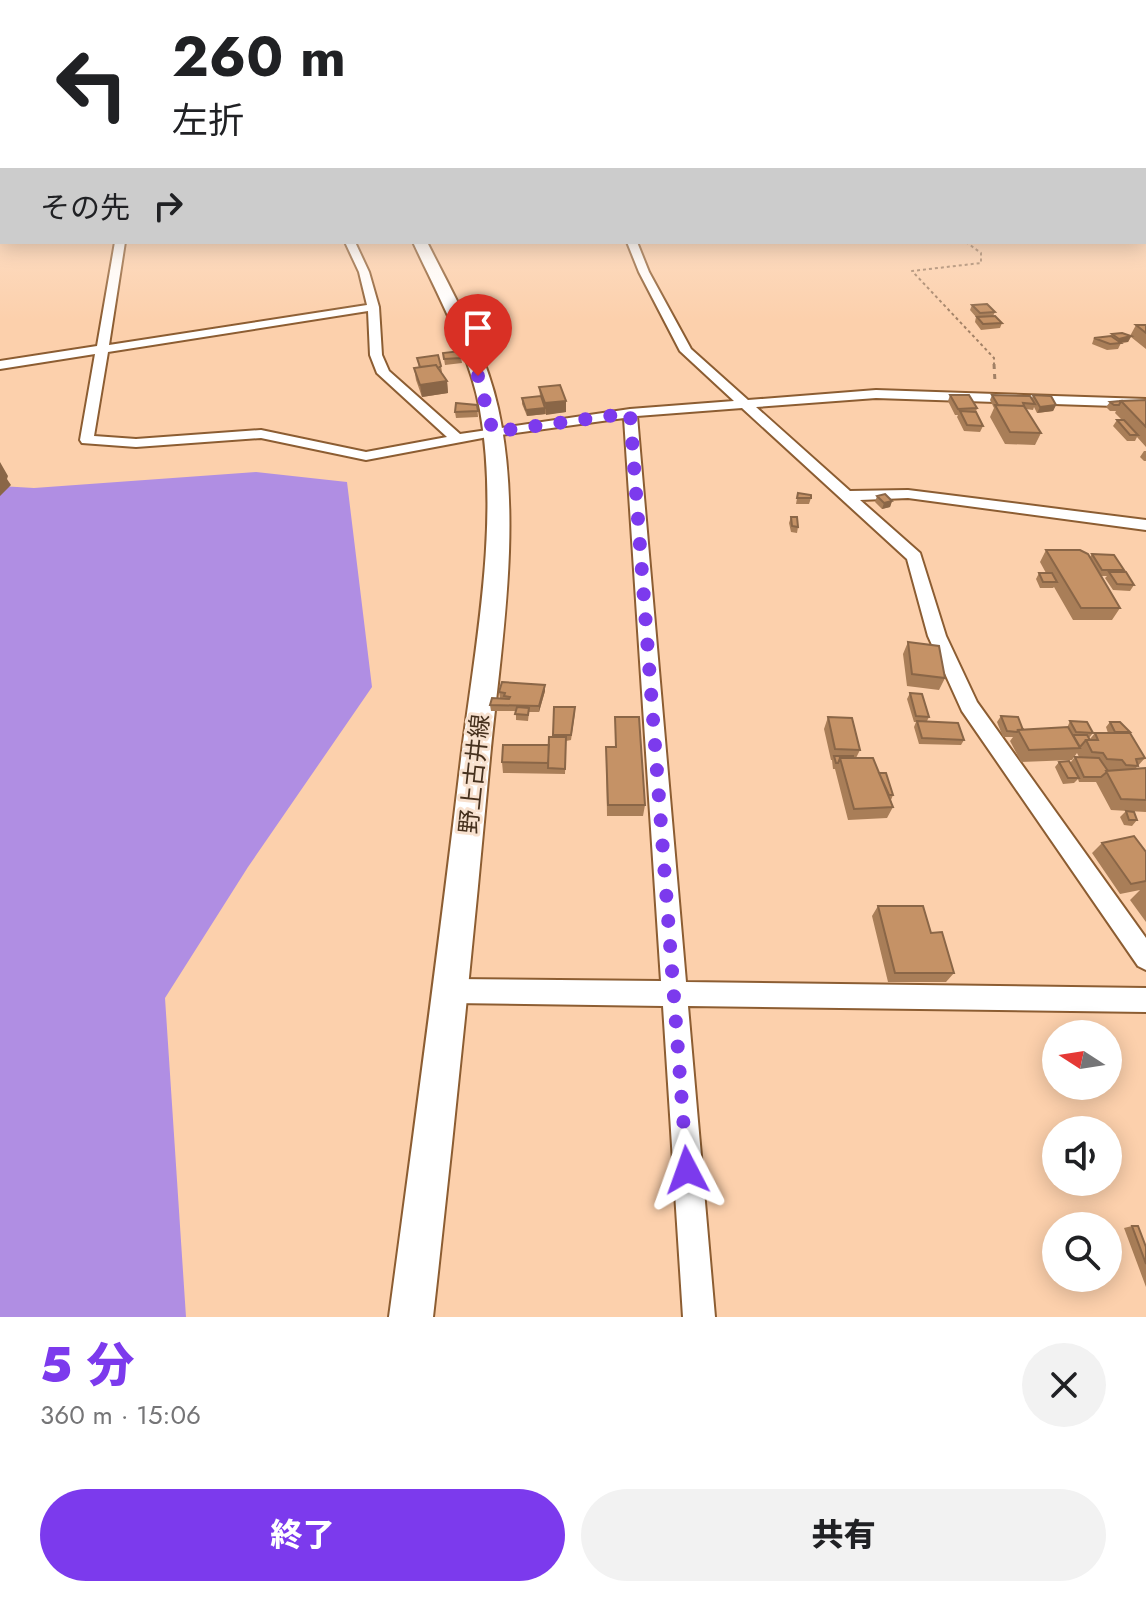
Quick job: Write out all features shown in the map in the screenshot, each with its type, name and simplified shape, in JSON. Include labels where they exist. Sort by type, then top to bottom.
[{"type":"main road","name":"野上古井線","points":[[411,1317],[452,991],[498,542],[493,432],[466,341],[421,244]]},
{"type":"street","points":[[120,244],[87,440],[136,443],[261,434],[366,456],[456,438],[630,413],[876,394],[1146,403]]},
{"type":"street","points":[[351,244],[364,272],[373,307],[376,355],[383,373],[456,438]]},
{"type":"street","points":[[633,244],[644,272],[686,351],[914,557],[937,636],[969,706],[1146,958]]},
{"type":"street","points":[[0,365],[373,307]]},
{"type":"street","points":[[630,413],[699,1317]]},
{"type":"street","points":[[847,496],[908,494],[1146,525]]},
{"type":"street","points":[[452,991],[1146,1000]]},
{"type":"path","points":[[969,244],[981,253],[981,263],[912,271],[994,358],[998,396]]},
{"type":"shaded area","points":[[256,472],[347,482],[372,687],[248,867],[165,998],[186,1317],[0,1317],[0,486],[34,488]]},
{"type":"building","points":[[987,304],[995,312],[980,313],[972,305]]},
{"type":"building","points":[[995,316],[1002,323],[983,324],[977,317]]},
{"type":"building","points":[[1112,334],[1131,336],[1119,339]]},
{"type":"building","points":[[1111,336],[1121,343],[1110,344],[1094,338]]},
{"type":"building","points":[[460,351],[461,358],[444,359],[443,353]]},
{"type":"building","points":[[438,355],[441,366],[438,368],[436,365],[420,367],[417,358]]},
{"type":"building","points":[[436,365],[447,381],[420,385],[414,368]]},
{"type":"building","points":[[560,385],[566,401],[545,403],[539,387]]},
{"type":"building","points":[[950,395],[969,395],[977,408],[958,409]]},
{"type":"building","points":[[992,395],[1030,396],[1035,404],[1023,403],[1025,408],[998,405]]},
{"type":"building","points":[[1033,395],[1051,396],[1056,405],[1040,407]]},
{"type":"building","points":[[541,396],[545,408],[526,410],[522,398]]},
{"type":"building","points":[[1146,400],[1146,427],[1121,401]]},
{"type":"building","points":[[456,403],[477,405],[478,411],[455,412]]},
{"type":"building","points":[[995,405],[1024,406],[1041,433],[1010,432]]},
{"type":"building","points":[[960,411],[976,412],[983,426],[967,425]]},
{"type":"building","points":[[1117,420],[1124,420],[1138,435],[1130,435]]},
{"type":"building","points":[[798,493],[811,495],[811,498],[797,498]]},
{"type":"building","points":[[885,494],[892,501],[884,503],[877,496]]},
{"type":"building","points":[[791,517],[797,517],[798,527],[792,526]]},
{"type":"building","points":[[1046,550],[1080,550],[1088,554],[1120,608],[1081,608]]},
{"type":"building","points":[[1092,554],[1114,555],[1124,570],[1102,570]]},
{"type":"building","points":[[1109,572],[1126,572],[1134,585],[1117,584]]},
{"type":"building","points":[[1039,573],[1052,573],[1057,582],[1043,582]]},
{"type":"building","points":[[908,642],[939,646],[945,678],[912,674]]},
{"type":"building","points":[[502,682],[545,685],[539,706],[490,705],[492,698],[509,699],[504,696],[505,693],[499,692]]},
{"type":"building","points":[[910,693],[922,694],[929,717],[916,716]]},
{"type":"building","points":[[517,707],[529,708],[528,715],[515,714]]},
{"type":"building","points":[[554,707],[575,707],[571,735],[553,735]]},
{"type":"building","points":[[1001,716],[1018,717],[1023,730],[1007,731]]},
{"type":"building","points":[[615,717],[639,717],[645,805],[608,805],[606,747],[616,747]]},
{"type":"building","points":[[828,717],[852,718],[860,750],[835,749]]},
{"type":"building","points":[[917,721],[958,723],[964,740],[922,738]]},
{"type":"building","points":[[1070,721],[1087,722],[1093,733],[1076,732]]},
{"type":"building","points":[[1110,722],[1120,722],[1130,732],[1115,732]]},
{"type":"building","points":[[1068,727],[1080,748],[1029,750],[1018,730]]},
{"type":"building","points":[[1095,733],[1130,733],[1145,758],[1136,759],[1138,766],[1126,765],[1122,760],[1107,759],[1103,753],[1092,752],[1086,740],[1098,740]]},
{"type":"building","points":[[1073,735],[1087,735],[1090,740],[1080,747]]},
{"type":"building","points":[[549,737],[566,737],[565,769],[548,768]]},
{"type":"building","points":[[503,745],[549,745],[548,763],[502,762]]},
{"type":"building","points":[[834,756],[853,758],[840,758],[836,763]]},
{"type":"building","points":[[1075,757],[1099,758],[1108,771],[1101,777],[1084,777]]},
{"type":"building","points":[[840,758],[873,758],[893,807],[854,809]]},
{"type":"building","points":[[1069,761],[1079,778],[1068,778],[1059,762]]},
{"type":"building","points":[[1146,768],[1146,800],[1121,799],[1106,771]]},
{"type":"building","points":[[879,773],[886,773],[893,795],[889,795]]},
{"type":"building","points":[[1126,811],[1134,812],[1137,820],[1129,820]]},
{"type":"building","points":[[1134,836],[1146,852],[1146,881],[1131,884],[1102,843]]},
{"type":"building","points":[[878,906],[923,906],[931,933],[942,932],[954,973],[895,973]]},
{"type":"building","points":[[1132,1226],[1138,1226],[1146,1247],[1146,1264]]},
{"type":"route","points":[[478,376],[493,432],[630,413],[687,1170]]}]
